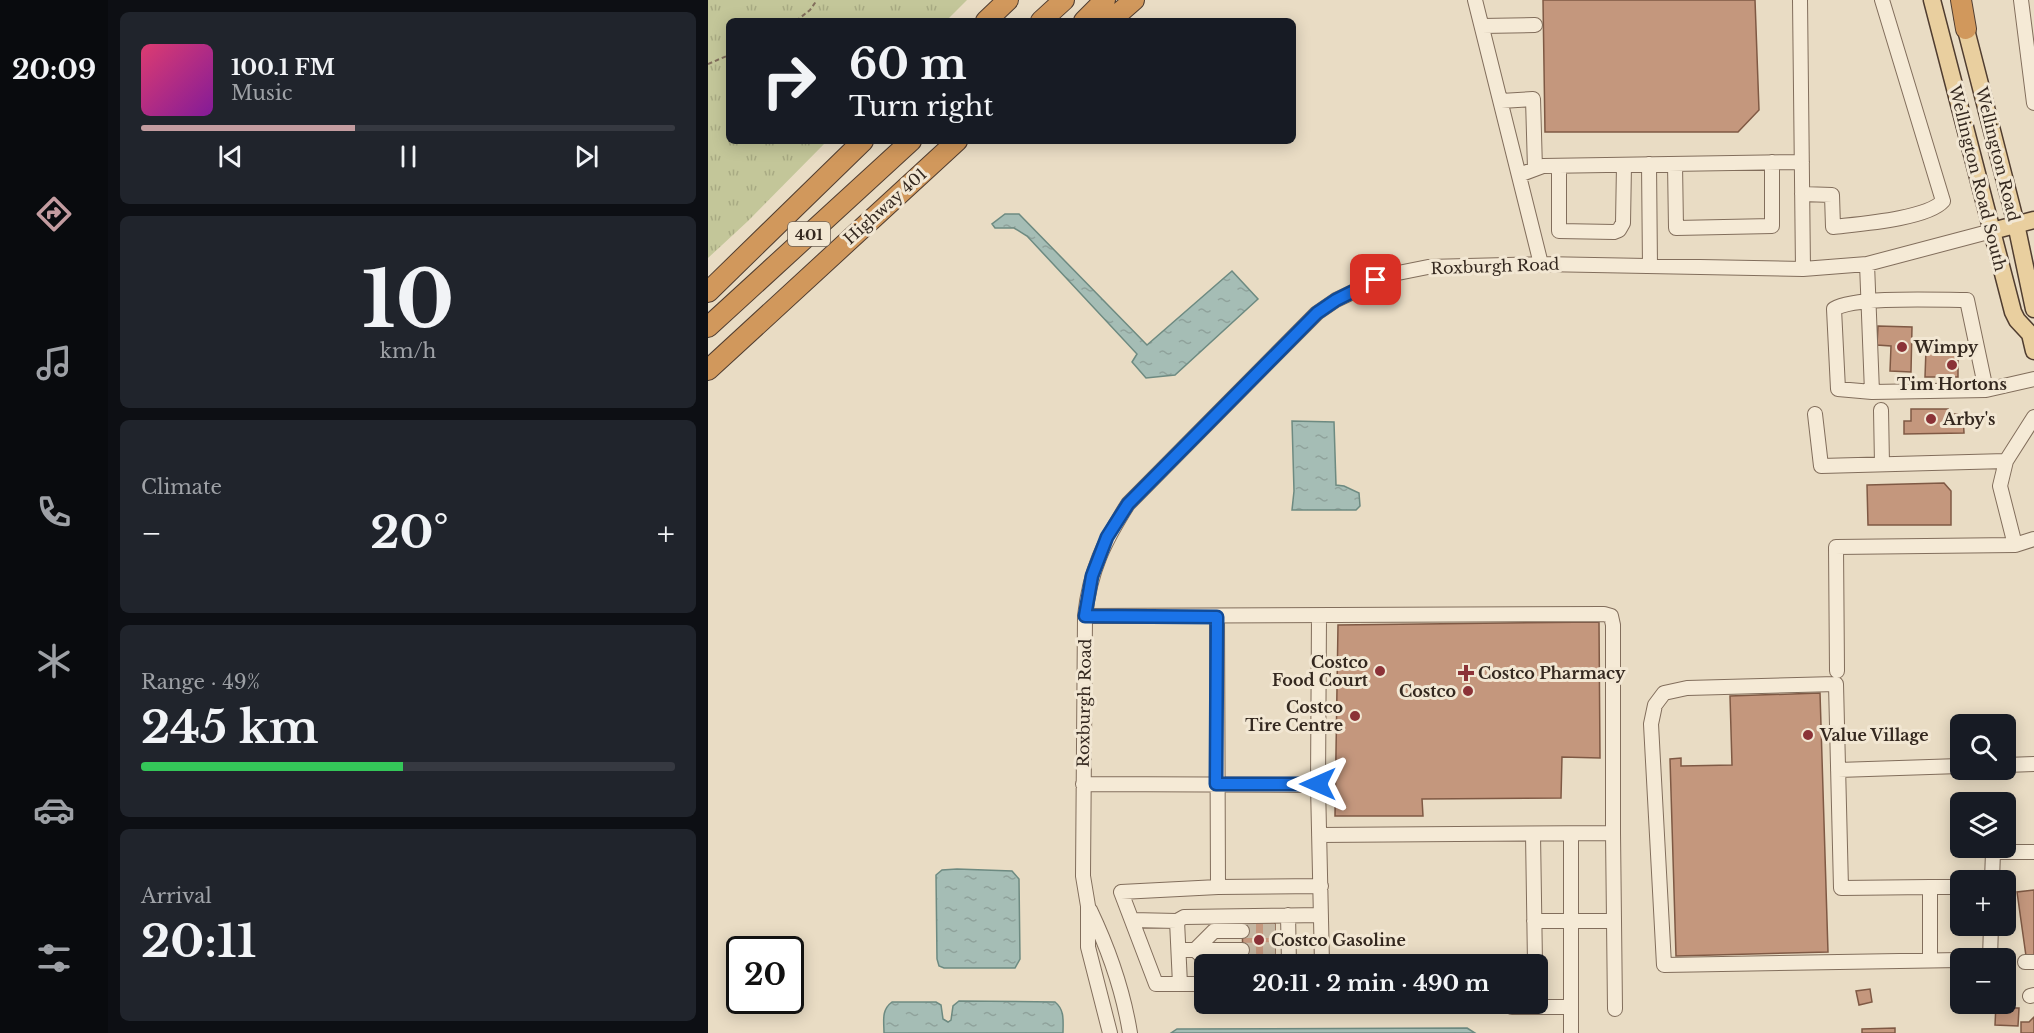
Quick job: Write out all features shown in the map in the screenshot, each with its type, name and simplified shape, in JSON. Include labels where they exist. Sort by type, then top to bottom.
[{"type":"highway","points":[[989,18],[1008,0]]},
{"type":"highway","points":[[1044,18],[1064,0]]},
{"type":"highway","points":[[1087,18],[1105,0]]},
{"type":"highway","points":[[1113,18],[1134,0]]},
{"type":"highway","points":[[1959,0],[1966,29]]},
{"type":"highway","points":[[708,292],[860,144]]},
{"type":"highway","name":"Highway 401","points":[[708,327],[908,144]]},
{"type":"highway","name":"Highway 401","points":[[708,370],[954,144]]},
{"type":"main road","name":"Wellington Road South","points":[[1932,0],[2013,312],[2023,328],[2032,327],[2034,351]]},
{"type":"main road","name":"Wellington Road","points":[[1966,29],[2016,224],[2034,309]]},
{"type":"main road","name":"Roxburgh Road","points":[[1992,231],[2034,220]]},
{"type":"street","points":[[1475,0],[1541,264]]},
{"type":"street","points":[[1800,0],[1803,268]]},
{"type":"street","points":[[1802,194],[1832,195],[1833,227],[1875,222],[1922,212],[1938,207],[1943,201],[1882,0]]},
{"type":"street","points":[[2021,0],[2034,103]]},
{"type":"street","points":[[1482,26],[1535,25]]},
{"type":"street","points":[[1501,100],[1533,99],[1534,169]]},
{"type":"street","points":[[1675,164],[1676,228],[1772,226],[1772,162]]},
{"type":"street","points":[[1519,175],[1543,166],[1802,162]]},
{"type":"street","points":[[1649,164],[1650,266]]},
{"type":"street","points":[[1559,166],[1559,231],[1614,232],[1619,230],[1623,223],[1624,165]]},
{"type":"street","name":"Roxburgh Road","points":[[1110,1033],[1088,947],[1088,906],[1083,876],[1085,616],[1092,576],[1107,537],[1128,504],[1317,313],[1336,300],[1376,280],[1428,267],[1541,264],[1803,268],[1867,264],[1992,231]]},
{"type":"street","points":[[1867,264],[1872,392]]},
{"type":"street","points":[[1980,390],[1967,300],[1868,302],[1841,304],[1834,309],[1838,389],[1872,392],[1980,390],[2034,379]]},
{"type":"street","points":[[1881,411],[1882,464]]},
{"type":"street","points":[[1815,414],[1821,466],[2006,461]]},
{"type":"street","points":[[2015,545],[2000,486],[2006,461],[2034,417]]},
{"type":"street","points":[[1837,670],[1836,547],[2015,545],[2034,539]]},
{"type":"street","points":[[1085,616],[1604,614],[1611,616],[1613,625],[1615,1010]]},
{"type":"street","points":[[1319,616],[1318,784],[1322,954]]},
{"type":"street","points":[[1217,617],[1218,887]]},
{"type":"street","points":[[1950,887],[1841,888],[1836,684],[1688,688],[1664,693],[1655,705],[1651,724],[1665,965],[1950,960]]},
{"type":"street","points":[[2016,765],[2034,764]]},
{"type":"street","points":[[1838,770],[1950,766]]},
{"type":"street","points":[[1083,784],[1318,784]]},
{"type":"street","points":[[1320,835],[1613,833]]},
{"type":"street","points":[[1533,834],[1534,954]]},
{"type":"street","points":[[1571,834],[1571,1033]]},
{"type":"street","points":[[1992,870],[1992,852],[2034,852]]},
{"type":"street","points":[[1194,984],[1156,984],[1121,892],[1218,887],[1321,886]]},
{"type":"street","points":[[1930,888],[1930,960]]},
{"type":"street","name":"Roxburgh Road","points":[[1088,906],[1106,943],[1126,1009],[1130,1033]]},
{"type":"street","points":[[1284,954],[1282,949],[1282,931],[1288,915]]},
{"type":"street","points":[[1132,920],[1177,921],[1184,917],[1321,915]]},
{"type":"street","points":[[1177,921],[1180,984]]},
{"type":"street","points":[[1534,921],[1614,921]]},
{"type":"street","points":[[1195,950],[1214,931],[1242,931]]},
{"type":"street","points":[[1179,950],[1242,950]]},
{"type":"street","points":[[1195,950],[1200,954]]},
{"type":"street","points":[[1548,1007],[1571,1007]]},
{"type":"path","points":[[800,18],[810,10],[817,0]]},
{"type":"path","points":[[708,64],[726,55]]},
{"type":"green space","points":[[708,0],[967,0],[949,18],[726,18],[726,144],[824,144],[708,258]]},
{"type":"water","points":[[1005,214],[1019,214],[1147,345],[1232,271],[1258,299],[1175,375],[1146,378],[1132,362],[1137,354],[1027,236],[1014,228],[995,228],[992,224]]},
{"type":"water","points":[[1292,421],[1334,422],[1336,485],[1359,493],[1360,506],[1356,510],[1292,510],[1294,491]]},
{"type":"water","points":[[942,870],[1012,871],[1019,879],[1020,959],[1015,968],[944,968],[939,966],[936,875]]},
{"type":"water","points":[[959,1001],[1055,1002],[1062,1012],[1063,1033],[884,1033],[885,1012],[892,1002],[936,1002],[941,1005],[943,1019],[948,1022],[951,1020],[953,1006]]},
{"type":"water","points":[[1467,1028],[1475,1033],[1171,1033],[1177,1029]]},
{"type":"building","points":[[1543,0],[1755,0],[1759,110],[1738,132],[1545,132]]},
{"type":"building","points":[[1878,326],[1912,327],[1911,372],[1890,371],[1891,346],[1877,345]]},
{"type":"building","points":[[1926,349],[1958,349],[1958,377],[1925,377]]},
{"type":"building","points":[[1911,409],[1948,409],[1948,414],[1963,414],[1964,433],[1904,434],[1904,421],[1911,421]]},
{"type":"building","points":[[1944,483],[1951,491],[1951,525],[1868,525],[1867,485]]},
{"type":"building","name":"Costco","points":[[1599,622],[1600,758],[1562,757],[1561,798],[1422,799],[1423,816],[1335,816],[1338,625]]},
{"type":"building","points":[[1820,693],[1828,952],[1676,956],[1670,759],[1681,758],[1681,766],[1732,765],[1730,696]]},
{"type":"building","points":[[2034,890],[2034,955],[2026,956],[2017,892]]},
{"type":"building","name":"Costco Gasoline","points":[[1242,917],[1275,917],[1275,954],[1243,954]]},
{"type":"building","points":[[1870,989],[1872,1002],[1859,1005],[1856,991]]},
{"type":"building","points":[[2016,1008],[2019,1008],[2018,1026],[1995,1025],[1996,1014],[2016,1014]]},
{"type":"building","points":[[2034,1017],[2034,1033],[2021,1033],[2021,1022],[2029,1022]]},
{"type":"building","points":[[1895,1028],[1895,1033],[1862,1033],[1862,1029]]},
{"type":"tunnel","points":[[1242,931],[1275,931]]},
{"type":"tunnel","points":[[1242,950],[1275,949]]},
{"type":"place","name":"Wimpy","points":[[1902,347]]},
{"type":"place","name":"Tim Hortons","points":[[1952,365]]},
{"type":"place","name":"Arby's","points":[[1931,419]]},
{"type":"place","name":"Costco Food Court","points":[[1380,671]]},
{"type":"place","name":"Costco Pharmacy","points":[[1466,673]]},
{"type":"place","name":"Costco","points":[[1468,691]]},
{"type":"place","name":"Costco Tire Centre","points":[[1355,716]]},
{"type":"place","name":"Value Village","points":[[1808,735]]},
{"type":"place","name":"Costco Gasoline","points":[[1259,940]]},
{"type":"route","points":[[1318,784],[1216,784],[1217,617],[1085,616],[1087,596],[1107,537],[1128,504],[1317,313],[1336,300],[1376,280]]}]
